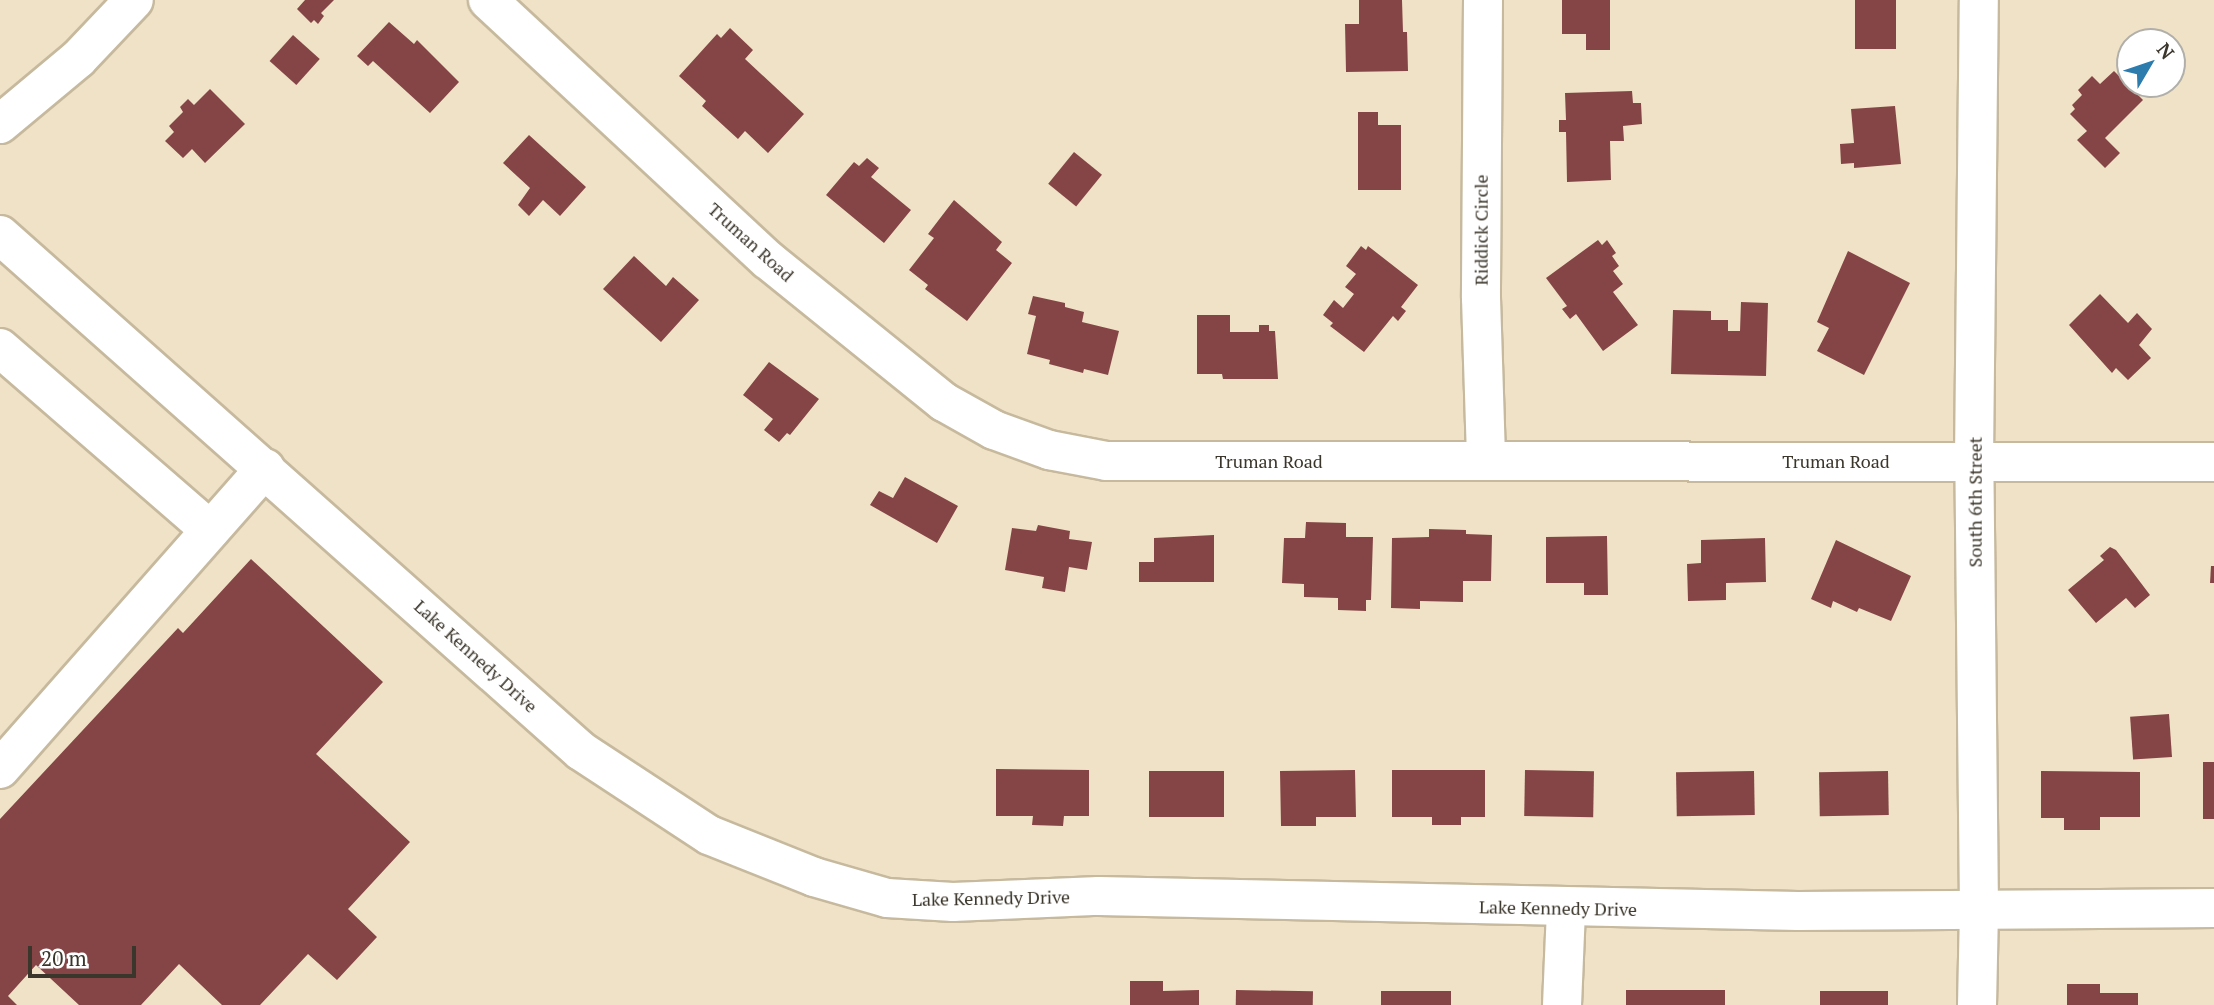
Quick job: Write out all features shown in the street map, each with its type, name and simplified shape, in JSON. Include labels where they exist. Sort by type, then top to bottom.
[{"type":"street","points":[[0,124],[78,60],[134,0]]},
{"type":"street","name":"Truman Road","points":[[488,0],[768,260],[944,402],[995,430],[1049,450],[1106,461],[2214,462]]},
{"type":"street","name":"Riddick Circle","points":[[1483,0],[1481,298],[1486,461]]},
{"type":"street","name":"South 6th Street","points":[[1977,1005],[1979,909],[1974,460],[1979,0]]},
{"type":"street","name":"Lake Kennedy Drive","points":[[0,235],[581,751],[709,835],[814,877],[887,898],[953,902],[1099,896],[1566,908],[2214,908]]},
{"type":"street","points":[[0,348],[211,530]]},
{"type":"street","points":[[0,769],[265,468]]},
{"type":"street","points":[[1562,1005],[1566,908]]},
{"type":"building","points":[[305,0],[334,0],[321,13],[324,16],[318,24],[314,20],[311,23],[297,9]]},
{"type":"building","points":[[1359,0],[1402,0],[1403,32],[1407,32],[1408,71],[1346,72],[1345,24],[1359,24]]},
{"type":"building","points":[[1562,0],[1610,0],[1610,50],[1586,50],[1586,34],[1562,34]]},
{"type":"building","points":[[1855,0],[1896,0],[1896,49],[1855,49]]},
{"type":"building","points":[[389,22],[414,44],[417,40],[459,82],[430,113],[373,61],[368,66],[357,56]]},
{"type":"building","points":[[730,28],[753,50],[745,59],[804,114],[768,153],[745,131],[738,139],[702,106],[706,101],[679,76],[717,34],[721,38]]},
{"type":"building","points":[[293,35],[320,59],[296,85],[270,61]]},
{"type":"building","points":[[2114,71],[2116,98],[2143,100],[2105,138],[2120,153],[2105,168],[2077,140],[2087,131],[2070,114],[2075,109],[2072,105],[2082,95],[2078,90],[2092,76],[2100,84]]},
{"type":"building","points":[[210,89],[245,124],[205,163],[192,149],[183,158],[165,141],[174,132],[169,126],[183,112],[180,107],[188,99],[194,105]]},
{"type":"building","points":[[1632,91],[1633,103],[1641,103],[1642,124],[1623,126],[1624,141],[1610,141],[1611,180],[1567,182],[1566,132],[1559,132],[1559,120],[1566,120],[1565,93]]},
{"type":"building","points":[[1895,106],[1901,164],[1854,168],[1854,163],[1841,164],[1840,144],[1854,143],[1851,109]]},
{"type":"building","points":[[1358,112],[1378,112],[1378,125],[1401,125],[1401,190],[1358,190]]},
{"type":"building","points":[[529,135],[586,187],[560,216],[543,200],[529,216],[518,205],[530,188],[503,163]]},
{"type":"building","points":[[1074,152],[1102,175],[1076,207],[1048,184]]},
{"type":"building","points":[[867,158],[879,168],[871,177],[911,210],[884,243],[826,195],[854,162],[859,166]]},
{"type":"building","points":[[954,200],[1002,242],[996,250],[1012,263],[967,321],[925,289],[928,285],[909,270],[934,238],[928,234]]},
{"type":"building","points":[[1598,240],[1602,245],[1607,240],[1616,253],[1612,256],[1619,266],[1613,271],[1623,284],[1613,292],[1638,325],[1603,351],[1576,314],[1570,319],[1562,309],[1567,306],[1546,278]]},
{"type":"building","points":[[1361,246],[1366,250],[1368,246],[1418,285],[1401,307],[1406,311],[1398,321],[1393,316],[1364,352],[1330,326],[1333,323],[1323,315],[1334,300],[1343,308],[1354,294],[1345,287],[1356,274],[1346,266]]},
{"type":"building","points":[[1848,251],[1910,283],[1864,375],[1817,351],[1829,328],[1817,322]]},
{"type":"building","points":[[634,256],[666,286],[673,277],[699,300],[661,342],[603,289]]},
{"type":"building","points":[[2100,294],[2128,323],[2137,313],[2152,329],[2139,345],[2151,358],[2128,380],[2116,368],[2112,373],[2069,325]]},
{"type":"building","points":[[1033,296],[1065,303],[1065,307],[1084,312],[1082,322],[1119,331],[1108,375],[1084,369],[1083,373],[1049,364],[1050,360],[1027,354],[1036,316],[1028,314]]},
{"type":"building","points":[[1741,302],[1768,303],[1766,376],[1671,374],[1673,310],[1711,311],[1711,320],[1728,320],[1728,331],[1740,331]]},
{"type":"building","points":[[1197,315],[1230,315],[1230,332],[1259,332],[1259,325],[1269,325],[1269,331],[1275,331],[1278,379],[1223,379],[1222,374],[1197,374]]},
{"type":"building","points":[[769,362],[819,399],[790,435],[787,433],[779,442],[764,430],[773,419],[743,395]]},
{"type":"building","points":[[905,477],[958,506],[937,543],[870,505],[879,491],[893,498]]},
{"type":"building","points":[[1306,522],[1346,523],[1346,537],[1373,537],[1371,600],[1366,600],[1366,611],[1338,610],[1338,598],[1304,597],[1304,584],[1282,583],[1284,538],[1305,538]]},
{"type":"building","points":[[1038,525],[1070,531],[1069,539],[1092,542],[1087,570],[1069,567],[1065,592],[1042,588],[1044,577],[1005,570],[1012,528],[1036,531]]},
{"type":"building","points":[[1429,529],[1466,530],[1466,534],[1492,535],[1491,581],[1463,581],[1463,602],[1420,601],[1420,609],[1391,608],[1392,538],[1429,537]]},
{"type":"building","points":[[1214,535],[1214,582],[1139,582],[1139,562],[1154,562],[1154,538]]},
{"type":"building","points":[[1607,536],[1608,595],[1584,595],[1584,583],[1546,583],[1546,537]]},
{"type":"building","points":[[1765,538],[1766,582],[1726,583],[1726,600],[1688,601],[1687,564],[1701,563],[1701,540]]},
{"type":"building","points":[[1836,540],[1911,576],[1891,621],[1859,608],[1857,612],[1833,601],[1831,608],[1811,599]]},
{"type":"building","points":[[2110,547],[2116,550],[2150,595],[2135,608],[2126,598],[2096,623],[2068,590],[2104,560],[2100,556]]},
{"type":"building","points":[[251,559],[383,682],[316,754],[410,842],[348,909],[377,937],[337,980],[308,954],[260,1005],[222,1005],[179,964],[141,1005],[79,1005],[36,965],[8,996],[17,1005],[0,1005],[0,819],[178,628],[183,633]]},
{"type":"building","points":[[2211,566],[2214,566],[2214,583],[2210,583]]},
{"type":"building","points":[[2169,714],[2172,757],[2133,760],[2130,717]]},
{"type":"building","points":[[2203,762],[2214,762],[2214,819],[2203,819]]},
{"type":"building","points":[[996,769],[1089,770],[1089,816],[1064,816],[1063,826],[1032,825],[1033,816],[996,816]]},
{"type":"building","points":[[1355,770],[1356,817],[1316,817],[1316,826],[1281,826],[1280,771]]},
{"type":"building","points":[[1392,770],[1485,770],[1485,817],[1461,817],[1461,825],[1432,825],[1432,817],[1392,817]]},
{"type":"building","points":[[1525,770],[1594,771],[1593,817],[1524,816]]},
{"type":"building","points":[[1149,771],[1224,771],[1224,817],[1149,817]]},
{"type":"building","points":[[1754,771],[1755,815],[1677,816],[1676,772]]},
{"type":"building","points":[[1888,771],[1889,815],[1820,816],[1819,772]]},
{"type":"building","points":[[2041,771],[2140,772],[2140,817],[2100,817],[2100,830],[2064,830],[2064,818],[2041,818]]},
{"type":"building","points":[[1130,981],[1163,981],[1163,991],[1199,990],[1199,1005],[1130,1005]]},
{"type":"building","points":[[2067,984],[2100,984],[2100,993],[2138,993],[2138,1005],[2067,1005]]},
{"type":"building","points":[[1236,990],[1313,991],[1313,1005],[1236,1005]]},
{"type":"building","points":[[1626,990],[1725,990],[1725,1005],[1626,1005]]},
{"type":"building","points":[[1381,991],[1451,991],[1451,1005],[1381,1005]]},
{"type":"building","points":[[1820,991],[1888,991],[1888,1005],[1820,1005]]}]
